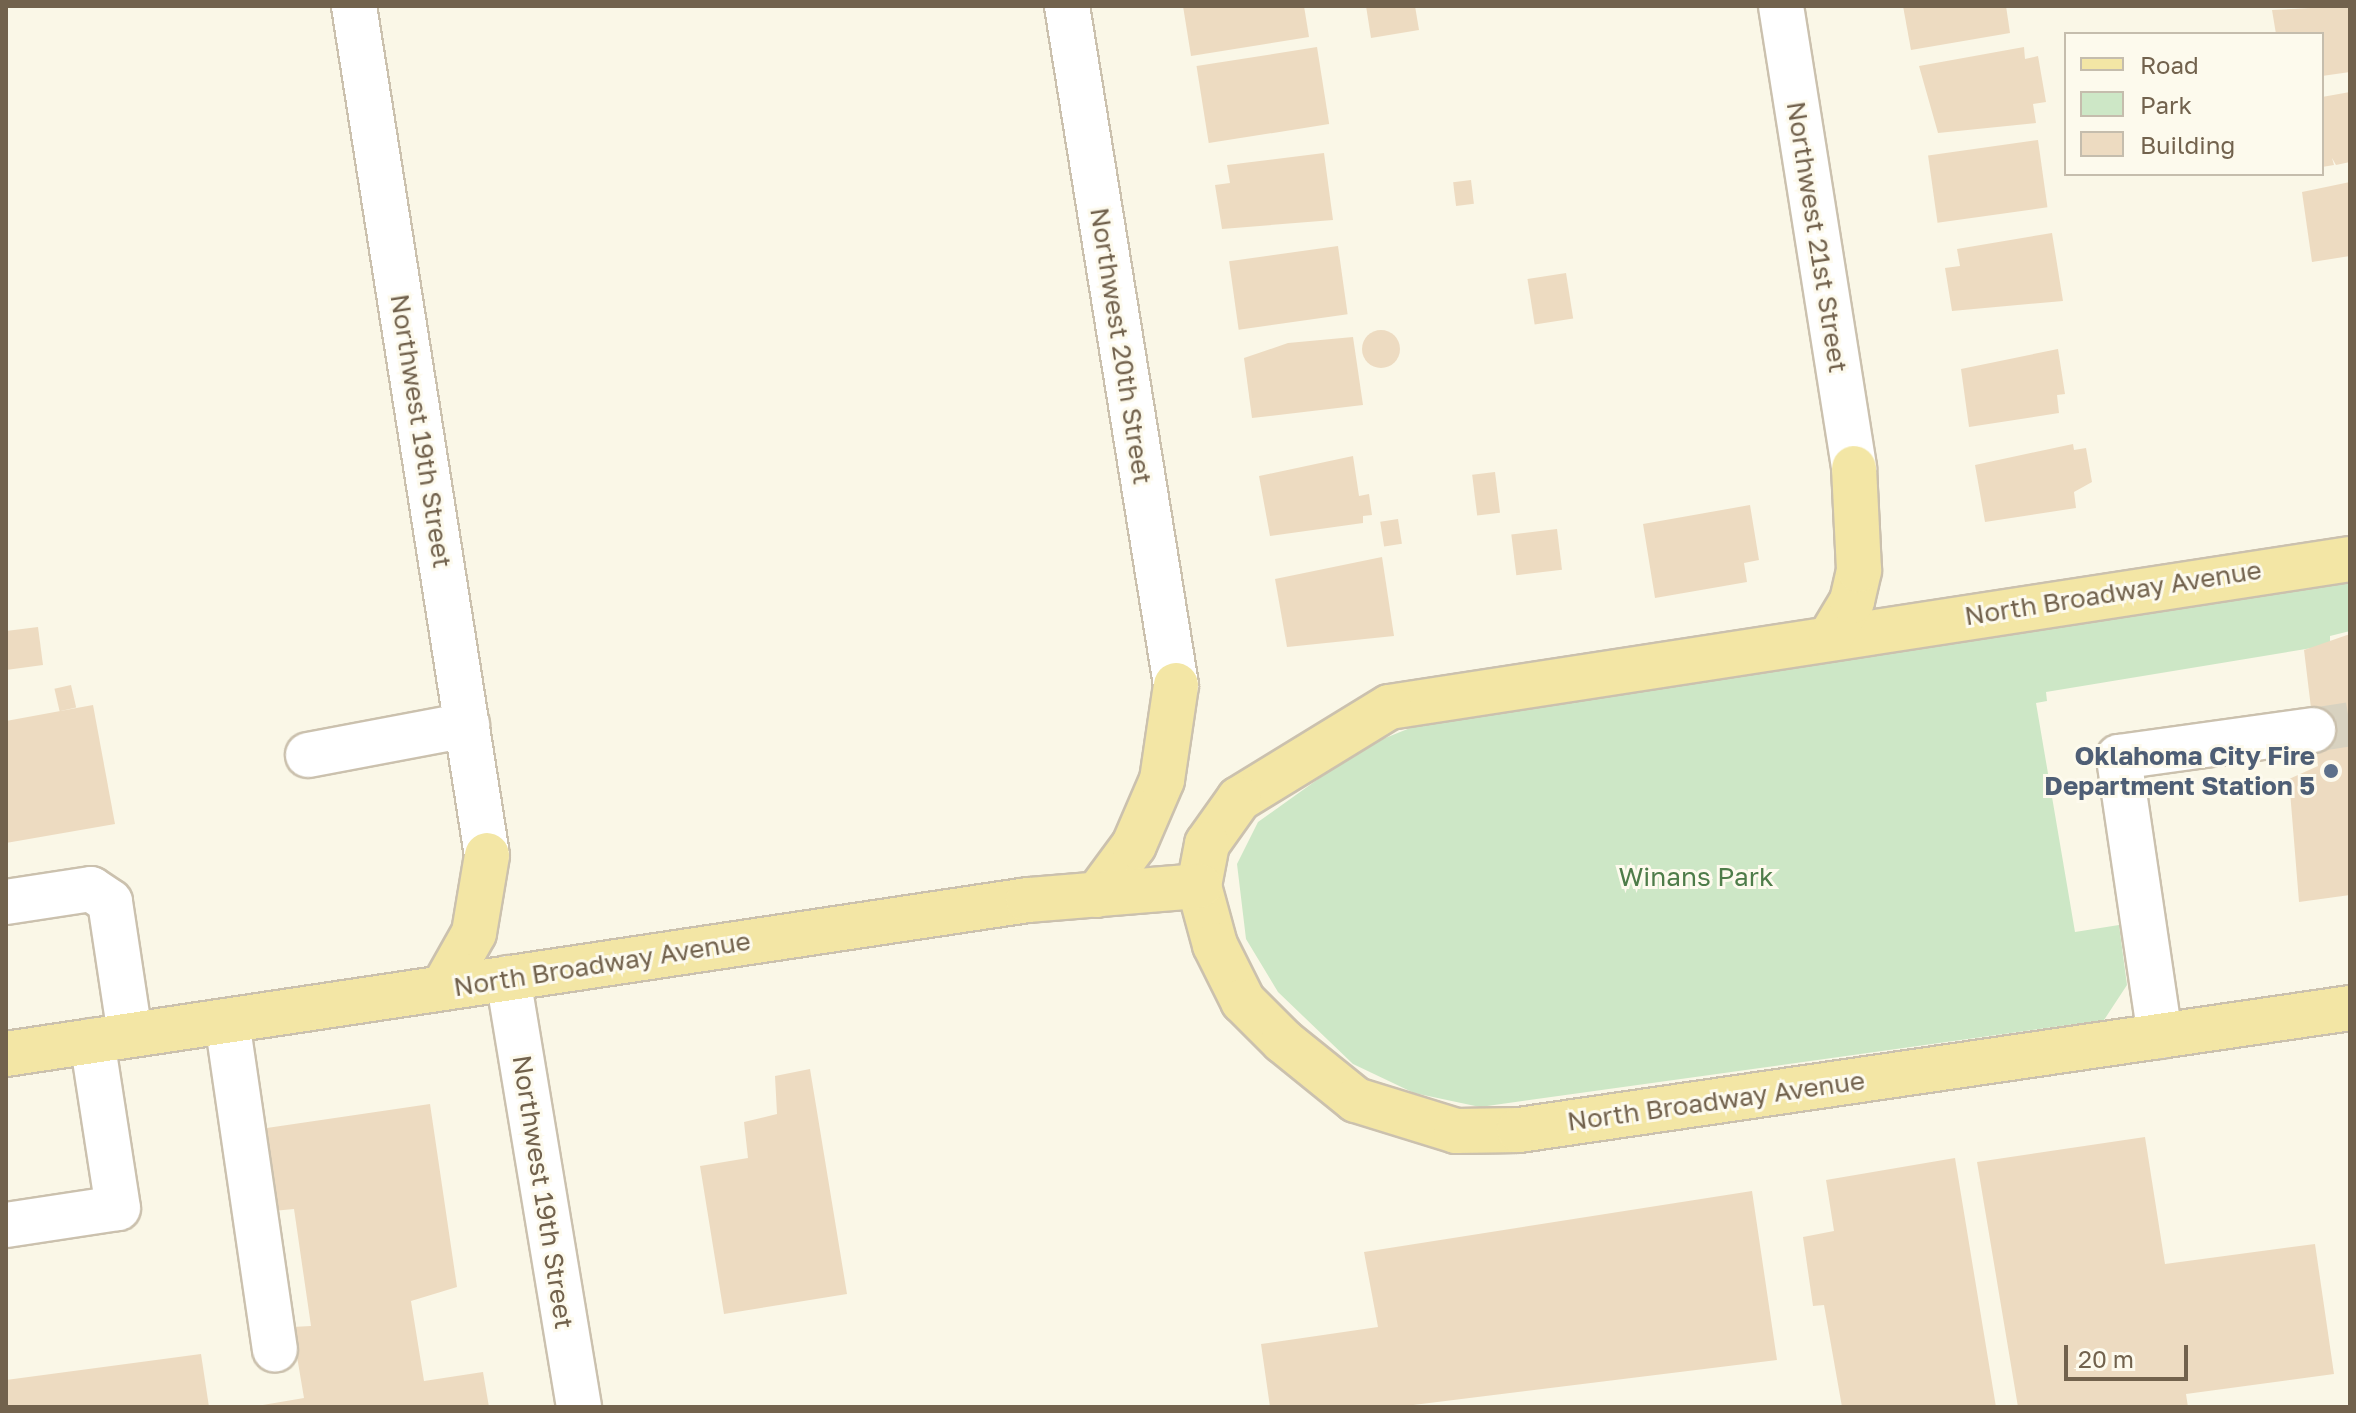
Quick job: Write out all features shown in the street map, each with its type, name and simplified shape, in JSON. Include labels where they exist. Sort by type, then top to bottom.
[{"type":"main road","points":[[1831,636],[1852,601],[1859,570],[1854,468]]},
{"type":"main road","name":"North Broadway Avenue","points":[[2350,559],[1831,636],[1389,707],[1239,799],[1207,844],[1199,886],[1215,945],[1243,1001],[1283,1041],[1356,1100],[1456,1131],[1519,1130],[2350,1008]]},
{"type":"main road","points":[[1097,895],[1134,845],[1162,780],[1176,685]]},
{"type":"main road","points":[[443,988],[474,933],[487,855]]},
{"type":"main road","name":"North Broadway Avenue","points":[[6,1054],[508,978],[1097,895],[1199,886]]},
{"type":"street","name":"Northwest 19th Street","points":[[354,6],[487,855]]},
{"type":"street","name":"Northwest 20th Street","points":[[1067,6],[1176,685]]},
{"type":"street","name":"Northwest 21st Street","points":[[1781,6],[1854,468]]},
{"type":"street","points":[[308,755],[467,725]]},
{"type":"street","points":[[2160,1036],[2119,757],[2313,730]]},
{"type":"street","points":[[6,902],[91,889],[110,902],[111,1038],[118,1208],[6,1225]]},
{"type":"street","name":"Northwest 19th Street","points":[[508,978],[579,1407]]},
{"type":"street","points":[[227,1021],[275,1350]]},
{"type":"green space","name":"Winans Park","points":[[2350,583],[2350,631],[2330,636],[2330,645],[2046,692],[2047,701],[2036,703],[2075,932],[2119,925],[2127,985],[2104,1020],[1480,1107],[1414,1093],[1353,1064],[1278,992],[1246,939],[1237,864],[1258,822],[1363,747],[1420,724]]},
{"type":"building","points":[[1183,6],[1304,6],[1309,37],[1191,56]]},
{"type":"building","points":[[1366,6],[1415,6],[1419,30],[1371,38]]},
{"type":"building","points":[[1903,6],[2006,6],[2010,33],[1911,50]]},
{"type":"building","points":[[2350,6],[2350,72],[2324,76],[2324,32],[2276,32],[2272,10]]},
{"type":"building","points":[[1317,47],[1329,124],[1209,143],[1197,66]]},
{"type":"building","points":[[2024,47],[2025,59],[2038,56],[2046,102],[2033,104],[2036,123],[1938,133],[1919,66]]},
{"type":"building","points":[[2350,92],[2350,162],[2336,165],[2332,158],[2334,165],[2324,167],[2324,97]]},
{"type":"building","points":[[2038,140],[2047,207],[1938,223],[1928,155]]},
{"type":"building","points":[[1324,153],[1333,220],[1222,229],[1215,185],[1230,183],[1227,165]]},
{"type":"building","points":[[1471,180],[1474,204],[1456,206],[1453,182]]},
{"type":"building","points":[[2350,182],[2350,256],[2312,262],[2302,192]]},
{"type":"building","points":[[2052,233],[2063,301],[1952,311],[1945,268],[1960,266],[1957,249]]},
{"type":"building","points":[[1338,246],[1348,314],[1239,330],[1229,261]]},
{"type":"building","points":[[1566,273],[1573,318],[1535,325],[1527,279]]},
{"type":"building","points":[[1381,330],[1394,336],[1400,349],[1394,362],[1381,368],[1368,362],[1362,349],[1368,336]]},
{"type":"building","points":[[1353,337],[1363,405],[1252,418],[1244,358],[1288,343]]},
{"type":"building","points":[[2058,349],[2065,394],[2057,395],[2059,413],[1969,427],[1961,369]]},
{"type":"building","points":[[2073,444],[2074,450],[2086,448],[2092,482],[2074,492],[2076,508],[1985,522],[1975,465]]},
{"type":"building","points":[[1353,456],[1359,496],[1369,494],[1372,515],[1363,516],[1363,523],[1270,536],[1259,476]]},
{"type":"building","points":[[1495,472],[1500,513],[1477,515],[1472,475]]},
{"type":"building","points":[[1750,505],[1759,560],[1744,563],[1747,582],[1655,598],[1643,524]]},
{"type":"building","points":[[1398,519],[1402,544],[1384,547],[1380,522]]},
{"type":"building","points":[[1557,529],[1562,570],[1516,575],[1511,535]]},
{"type":"building","points":[[1382,557],[1394,636],[1287,647],[1275,579]]},
{"type":"building","points":[[38,627],[43,665],[6,670],[6,631]]},
{"type":"building","name":"Oklahoma City Fire Department Station 5","points":[[2350,634],[2350,895],[2299,902],[2289,779],[2318,766],[2304,650]]},
{"type":"building","points":[[71,685],[76,707],[60,711],[54,689]]},
{"type":"building","points":[[93,705],[115,824],[6,843],[6,721]]},
{"type":"building","points":[[810,1069],[847,1294],[724,1314],[700,1166],[748,1158],[744,1122],[777,1114],[775,1076]]},
{"type":"building","points":[[430,1104],[457,1287],[411,1301],[424,1381],[483,1372],[489,1407],[251,1407],[304,1398],[292,1327],[311,1326],[294,1209],[273,1211],[260,1129]]},
{"type":"building","points":[[2145,1137],[2165,1264],[2315,1244],[2334,1374],[2186,1394],[2188,1407],[2018,1407],[1977,1162]]},
{"type":"building","points":[[1955,1158],[1996,1407],[1842,1407],[1824,1305],[1813,1306],[1803,1237],[1834,1231],[1826,1180]]},
{"type":"building","points":[[1752,1191],[1777,1360],[1397,1407],[1270,1407],[1261,1344],[1378,1327],[1364,1252]]},
{"type":"building","points":[[201,1354],[209,1407],[6,1407],[6,1380]]},
{"type":"tunnel","points":[[2313,730],[2350,724]]},
{"type":"place","name":"Oklahoma City Fire Department Station 5","points":[[2331,771]]}]
